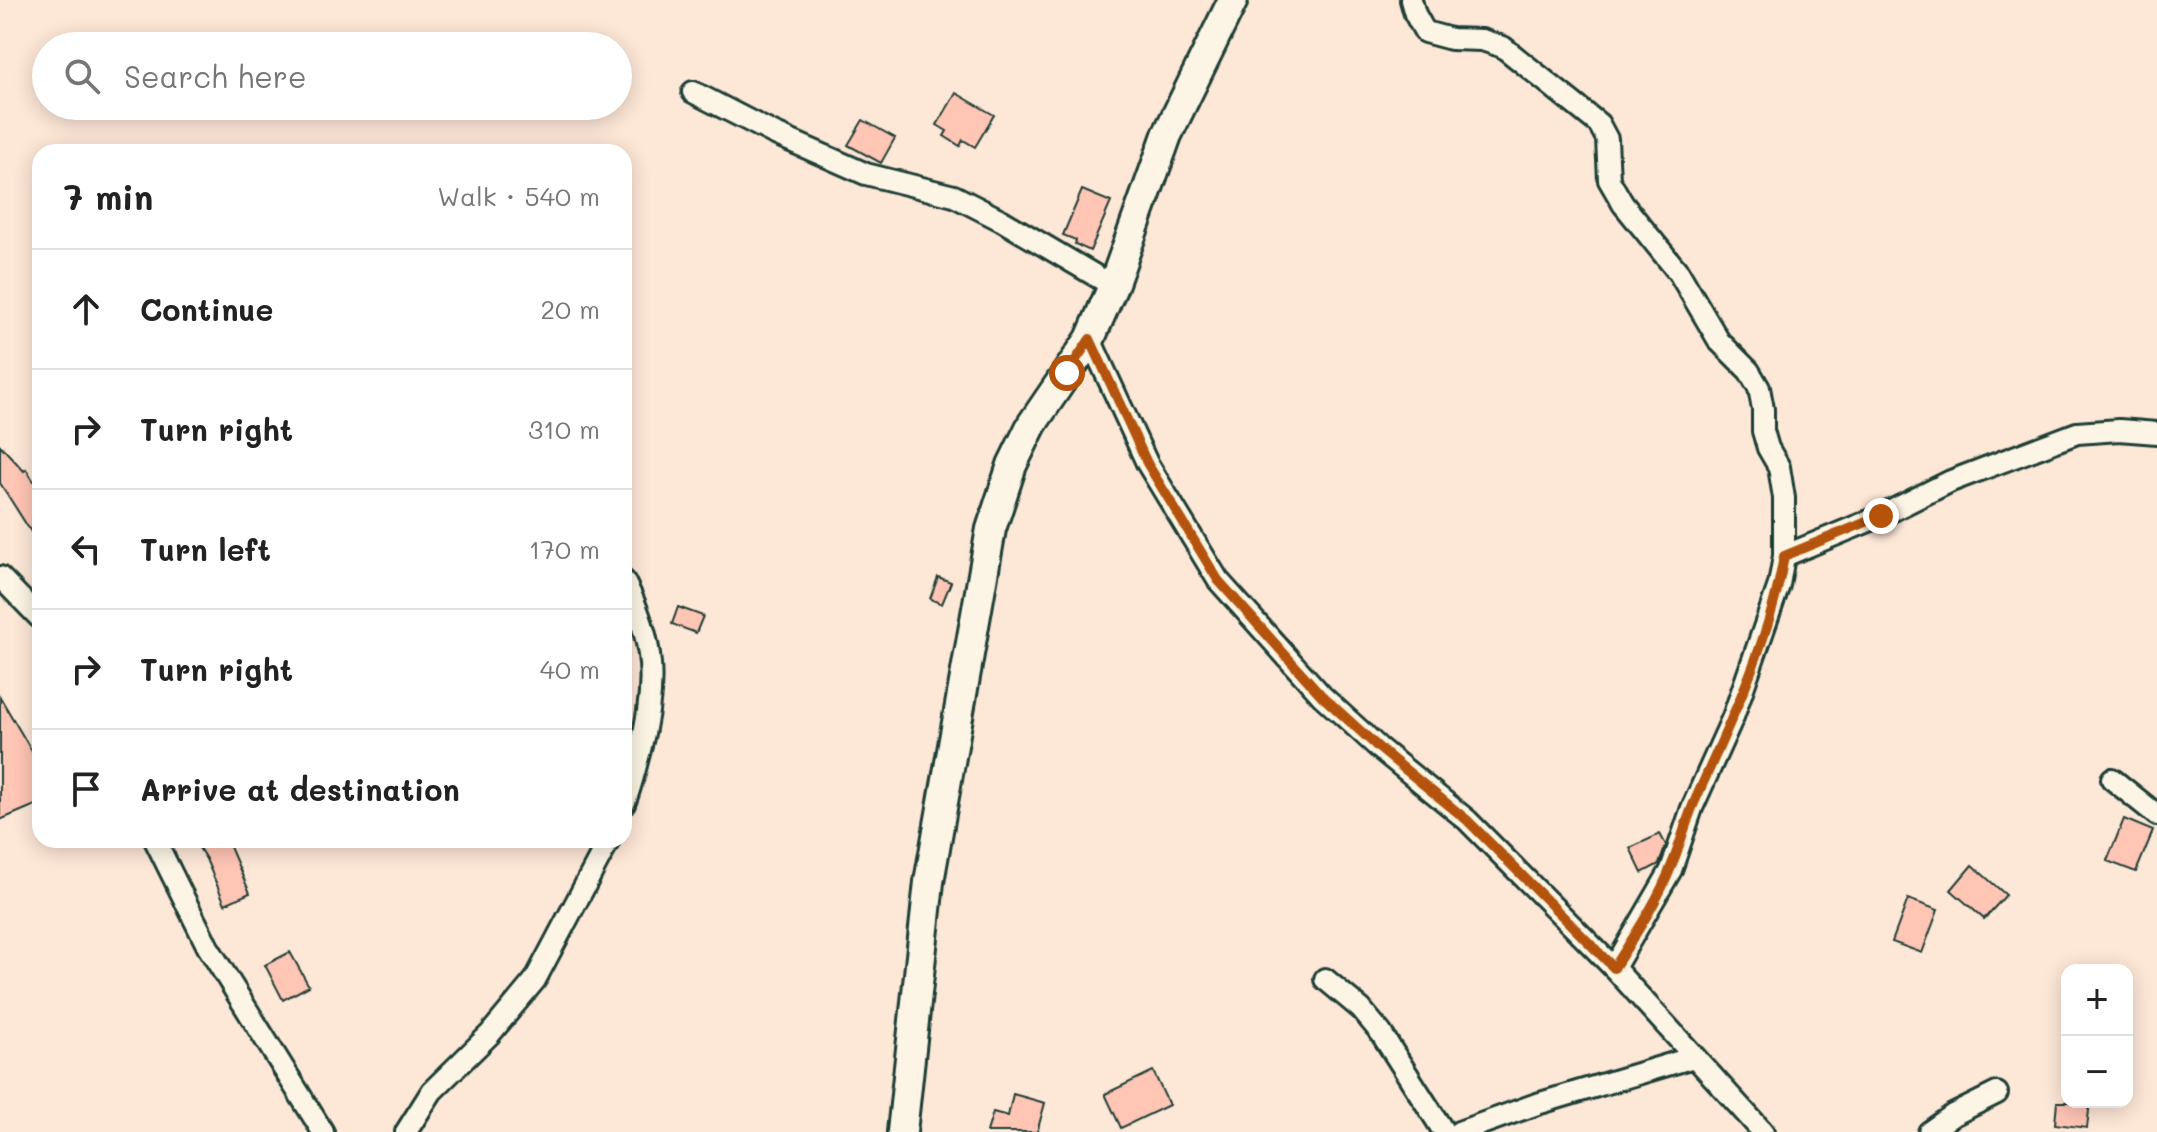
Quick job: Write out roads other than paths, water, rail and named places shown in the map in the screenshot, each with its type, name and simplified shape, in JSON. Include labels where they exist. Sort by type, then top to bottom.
[{"type":"street","points":[[902,1132],[929,882],[991,529],[1012,465],[1032,424],[1090,339],[1113,286],[1167,135],[1233,0]]},
{"type":"street","points":[[1411,0],[1425,32],[1451,39],[1482,40],[1503,47],[1599,124],[1607,139],[1609,180],[1623,204],[1679,273],[1719,341],[1749,371],[1759,388],[1763,431],[1779,467],[1784,498],[1784,556],[1779,585],[1733,717],[1692,808],[1671,870],[1614,968]]},
{"type":"street","points":[[693,92],[773,133],[866,174],[954,196],[1113,286]]},
{"type":"street","points":[[1090,339],[1147,463],[1218,580],[1322,696],[1379,748],[1467,820],[1614,968],[1763,1132]]},
{"type":"street","points":[[1784,556],[1881,516],[1951,481],[2077,433],[2119,430],[2157,433]]},
{"type":"street","points":[[0,577],[32,610]]},
{"type":"street","points":[[632,596],[646,633],[652,676],[650,711],[632,775]]},
{"type":"street","points":[[2112,779],[2157,815]]},
{"type":"street","points":[[159,848],[208,947],[323,1132]]},
{"type":"street","points":[[406,1132],[432,1091],[490,1034],[535,980],[605,848]]},
{"type":"street","points":[[1325,979],[1361,1009],[1381,1033],[1444,1132]]},
{"type":"street","points":[[1459,1132],[1537,1104],[1694,1057]]},
{"type":"street","points":[[1929,1132],[1953,1115],[1997,1093]]}]
